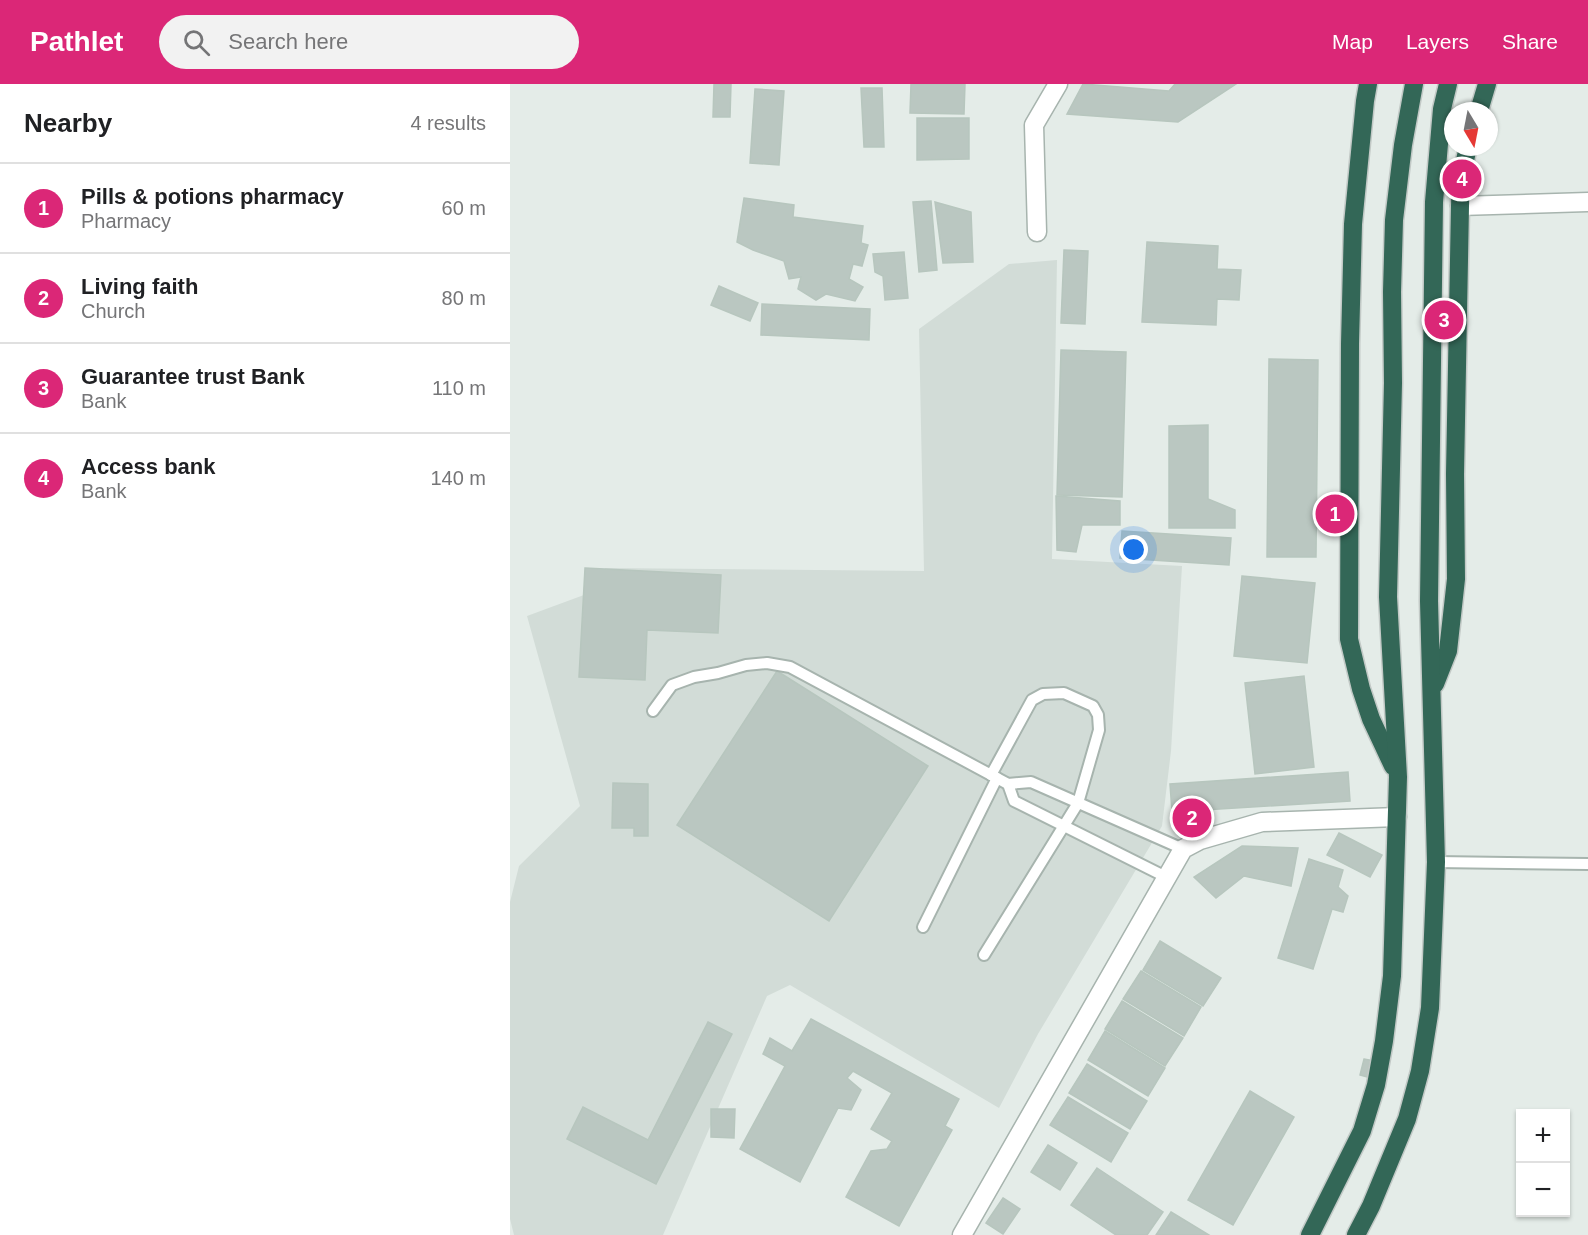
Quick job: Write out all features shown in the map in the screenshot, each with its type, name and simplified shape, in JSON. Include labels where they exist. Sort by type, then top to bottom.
[{"type":"highway","points":[[1368,84],[1353,224],[1349,639],[1361,690],[1371,719],[1398,777]]},
{"type":"highway","points":[[1310,1235],[1362,1131],[1376,1085],[1392,976],[1398,777],[1388,597],[1393,383],[1392,292],[1394,220],[1403,145],[1414,84]]},
{"type":"highway","points":[[1356,1235],[1371,1206],[1407,1119],[1420,1071],[1430,1008],[1436,862],[1429,601],[1434,202],[1442,109],[1448,84]]},
{"type":"highway","points":[[1482,102],[1487,84]]},
{"type":"highway","points":[[1432,691],[1448,651],[1456,579],[1455,474],[1460,206],[1461,178],[1466,156]]},
{"type":"street","points":[[1037,232],[1034,125],[1058,84]]},
{"type":"street","points":[[1460,206],[1588,202]]},
{"type":"street","points":[[962,1235],[1183,849],[1200,840],[1262,822],[1397,817]]},
{"type":"lane","points":[[653,711],[672,685],[694,677],[746,665],[767,663],[790,668],[1008,784],[1031,782],[1183,849]]},
{"type":"lane","points":[[923,927],[1032,700],[1043,694],[1064,693],[1093,706],[1098,715],[1100,730],[1078,803],[984,955]]},
{"type":"lane","points":[[1008,784],[1014,801],[1166,877]]},
{"type":"lane","points":[[1436,862],[1588,864]]},
{"type":"shaded area","points":[[1057,260],[1052,559],[1182,566],[1171,751],[1162,826],[1038,1034],[999,1108],[790,985],[767,996],[663,1235],[514,1235],[510,1219],[510,902],[519,866],[580,806],[527,616],[592,592],[605,568],[924,571],[919,329],[1009,264]]},
{"type":"building","points":[[714,84],[731,84],[730,117],[713,117]]},
{"type":"building","points":[[911,84],[965,84],[964,114],[910,113]]},
{"type":"building","points":[[1083,84],[1169,91],[1175,84],[1236,84],[1178,122],[1067,114]]},
{"type":"building","points":[[861,88],[882,88],[884,147],[864,147]]},
{"type":"building","points":[[755,89],[784,91],[779,165],[750,163]]},
{"type":"building","points":[[917,118],[969,118],[969,159],[917,160]]},
{"type":"building","points":[[744,198],[794,205],[793,217],[863,226],[861,243],[868,245],[862,266],[853,264],[849,279],[863,287],[855,301],[826,294],[816,300],[798,289],[801,277],[789,279],[784,261],[737,242]]},
{"type":"building","points":[[931,201],[937,270],[919,272],[913,202]]},
{"type":"building","points":[[935,202],[971,212],[973,262],[943,263]]},
{"type":"building","points":[[1147,242],[1218,246],[1217,269],[1241,270],[1239,300],[1217,299],[1216,325],[1142,322]]},
{"type":"building","points":[[1064,250],[1088,251],[1085,324],[1061,323]]},
{"type":"building","points":[[904,252],[908,298],[885,300],[883,276],[875,272],[873,254]]},
{"type":"building","points":[[719,286],[758,303],[750,321],[711,305]]},
{"type":"building","points":[[762,304],[870,309],[869,340],[761,335]]},
{"type":"building","points":[[1061,350],[1126,352],[1122,497],[1057,495]]},
{"type":"building","points":[[1269,359],[1318,360],[1316,557],[1267,557]]},
{"type":"building","points":[[1208,425],[1208,499],[1235,510],[1235,528],[1169,528],[1169,426]]},
{"type":"building","points":[[1056,496],[1120,501],[1120,525],[1082,525],[1076,552],[1057,550]]},
{"type":"building","points":[[1122,531],[1231,538],[1229,565],[1120,558]]},
{"type":"building","points":[[585,568],[721,575],[718,633],[647,630],[645,680],[579,677]]},
{"type":"building","points":[[1242,576],[1315,583],[1307,663],[1234,656]]},
{"type":"building","points":[[777,671],[928,766],[829,921],[677,825]]},
{"type":"building","points":[[1304,676],[1314,767],[1255,774],[1245,683]]},
{"type":"building","points":[[1348,772],[1350,801],[1172,812],[1170,784]]},
{"type":"building","points":[[613,783],[648,784],[648,836],[634,836],[634,828],[612,828]]},
{"type":"building","points":[[1339,833],[1382,855],[1370,877],[1327,855]]},
{"type":"building","points":[[1242,846],[1298,848],[1291,886],[1244,876],[1216,898],[1194,877]]},
{"type":"building","points":[[1309,859],[1343,870],[1338,887],[1348,896],[1343,912],[1332,909],[1313,969],[1278,958]]},
{"type":"building","points":[[1160,941],[1221,978],[1203,1006],[1143,970]]},
{"type":"building","points":[[1141,971],[1201,1007],[1184,1036],[1123,999]]},
{"type":"building","points":[[1122,1001],[1183,1038],[1165,1066],[1105,1029]]},
{"type":"building","points":[[811,1019],[959,1099],[945,1126],[952,1130],[899,1226],[846,1197],[871,1151],[887,1149],[892,1141],[871,1129],[892,1093],[853,1071],[847,1078],[861,1090],[851,1110],[838,1108],[800,1182],[740,1149],[785,1066],[763,1054],[770,1038],[792,1051]]},
{"type":"building","points":[[708,1022],[732,1034],[656,1184],[567,1139],[583,1107],[648,1140]]},
{"type":"building","points":[[1105,1031],[1165,1068],[1148,1096],[1088,1060]]},
{"type":"building","points":[[1364,1059],[1375,1061],[1371,1078],[1360,1075]]},
{"type":"building","points":[[1087,1064],[1147,1101],[1130,1129],[1069,1093]]},
{"type":"building","points":[[1250,1091],[1294,1117],[1233,1225],[1188,1200]]},
{"type":"building","points":[[1068,1097],[1128,1133],[1111,1162],[1050,1125]]},
{"type":"building","points":[[711,1109],[735,1109],[734,1138],[711,1137]]},
{"type":"building","points":[[1048,1145],[1077,1163],[1060,1190],[1031,1172]]},
{"type":"building","points":[[1097,1168],[1163,1212],[1147,1235],[1116,1235],[1071,1205]]},
{"type":"building","points":[[1003,1198],[1020,1209],[1003,1234],[986,1223]]},
{"type":"building","points":[[1171,1212],[1209,1235],[1156,1235]]},
{"type":"place","name":"Access bank","points":[[1462,179]]},
{"type":"place","name":"Guarantee trust Bank","points":[[1444,320]]},
{"type":"place","name":"Pills & potions pharmacy","points":[[1335,514]]},
{"type":"place","name":"Living faith","points":[[1192,818]]}]
